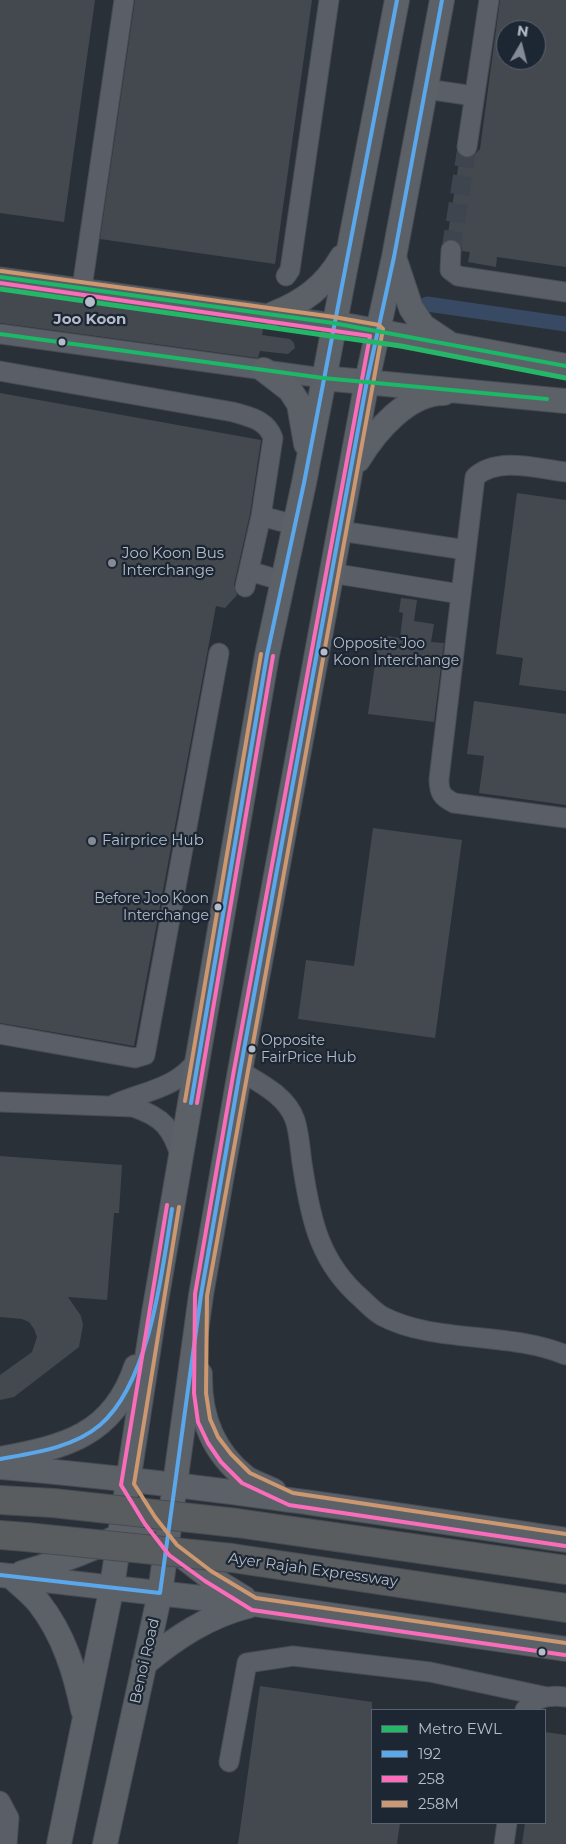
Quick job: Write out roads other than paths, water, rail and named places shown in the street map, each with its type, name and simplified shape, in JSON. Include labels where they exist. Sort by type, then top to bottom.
[{"type":"highway","points":[[0,1500],[54,1503],[237,1523],[566,1570]]},
{"type":"highway","name":"Ayer Rajah Expressway","points":[[13,1536],[232,1558],[566,1608]]},
{"type":"main road","points":[[59,1844],[112,1586],[154,1313],[267,654],[304,483],[333,322],[397,0]]},
{"type":"main road","name":"Benoi Road","points":[[105,1844],[160,1593],[158,1531],[174,1485],[201,1295],[240,1071],[367,381],[394,257],[442,0]]},
{"type":"main road","points":[[273,314],[296,305],[316,291],[333,272],[348,246]]},
{"type":"main road","points":[[394,257],[410,308],[423,326],[452,345]]},
{"type":"main road","points":[[333,322],[566,366]]},
{"type":"main road","points":[[264,370],[290,390],[299,404],[306,439],[304,483]]},
{"type":"main road","points":[[323,378],[566,401]]},
{"type":"main road","points":[[350,472],[374,434],[395,414],[418,400],[439,393],[479,393]]},
{"type":"main road","points":[[201,1295],[200,1393],[204,1421],[212,1440],[226,1458],[246,1478],[291,1499]]},
{"type":"main road","points":[[0,1459],[74,1441],[100,1425],[127,1392],[154,1313]]},
{"type":"main road","points":[[0,1467],[63,1472],[127,1481],[253,1494],[566,1540]]},
{"type":"main road","points":[[63,1472],[158,1531]]},
{"type":"main road","points":[[127,1481],[158,1531],[174,1550],[208,1576],[254,1604]]},
{"type":"main road","points":[[6,1576],[117,1548],[158,1531],[222,1500],[253,1494]]},
{"type":"main road","points":[[6,1576],[112,1586],[254,1604],[566,1649]]},
{"type":"main road","points":[[6,1576],[38,1602],[54,1625],[74,1668],[85,1719]]},
{"type":"main road","points":[[144,1664],[168,1644],[203,1623],[230,1610],[254,1604]]},
{"type":"street","points":[[82,288],[124,0]]},
{"type":"street","points":[[286,276],[290,270],[329,0]]},
{"type":"street","points":[[466,147],[489,0]]},
{"type":"street","points":[[426,89],[474,96]]},
{"type":"street","points":[[451,250],[450,270],[458,276],[566,292]]},
{"type":"street","points":[[0,277],[333,322]]},
{"type":"street","points":[[0,334],[323,378]]},
{"type":"street","points":[[0,371],[233,412],[259,420],[270,430],[273,438],[247,579],[284,581]]},
{"type":"street","points":[[566,472],[522,466],[488,468],[475,477],[439,779],[439,792],[445,799],[454,803],[566,818]]},
{"type":"street","points":[[260,516],[295,525]]},
{"type":"street","points":[[340,531],[466,550]]},
{"type":"street","points":[[332,573],[460,594]]},
{"type":"street","points":[[0,1034],[135,1058],[145,1055],[220,653]]},
{"type":"street","points":[[111,1106],[164,1088],[184,1076],[199,1059]]},
{"type":"street","points":[[240,1071],[278,1095],[295,1119],[309,1211],[320,1246],[345,1285],[381,1316],[414,1330],[497,1338],[553,1349],[566,1354]]},
{"type":"street","points":[[0,1102],[133,1107],[160,1119],[175,1138],[181,1159]]},
{"type":"street","points":[[228,1762],[247,1663],[293,1656],[430,1672],[547,1697],[566,1697]]},
{"type":"street","points":[[526,1709],[529,1704],[547,1697]]},
{"type":"street","points":[[0,1801],[9,1818],[7,1844]]},
{"type":"street","points":[[504,1844],[507,1824]]},
{"type":"waterway","points":[[427,304],[566,324]]},
{"type":"tunnel","points":[[451,250],[467,147]]},
{"type":"metro line","name":"EWL","points":[[0,289],[401,346],[566,378]]},
{"type":"place","name":"Joo Koon","points":[[90,302]]},
{"type":"place","name":"Joo Koon Bus Interchange","points":[[112,563]]},
{"type":"place","name":"Opposite Joo Koon Interchange","points":[[324,652]]},
{"type":"place","name":"Fairprice Hub","points":[[92,841]]},
{"type":"place","name":"Before Joo Koon Interchange","points":[[218,907]]},
{"type":"place","name":"Opposite FairPrice Hub","points":[[252,1049]]}]
